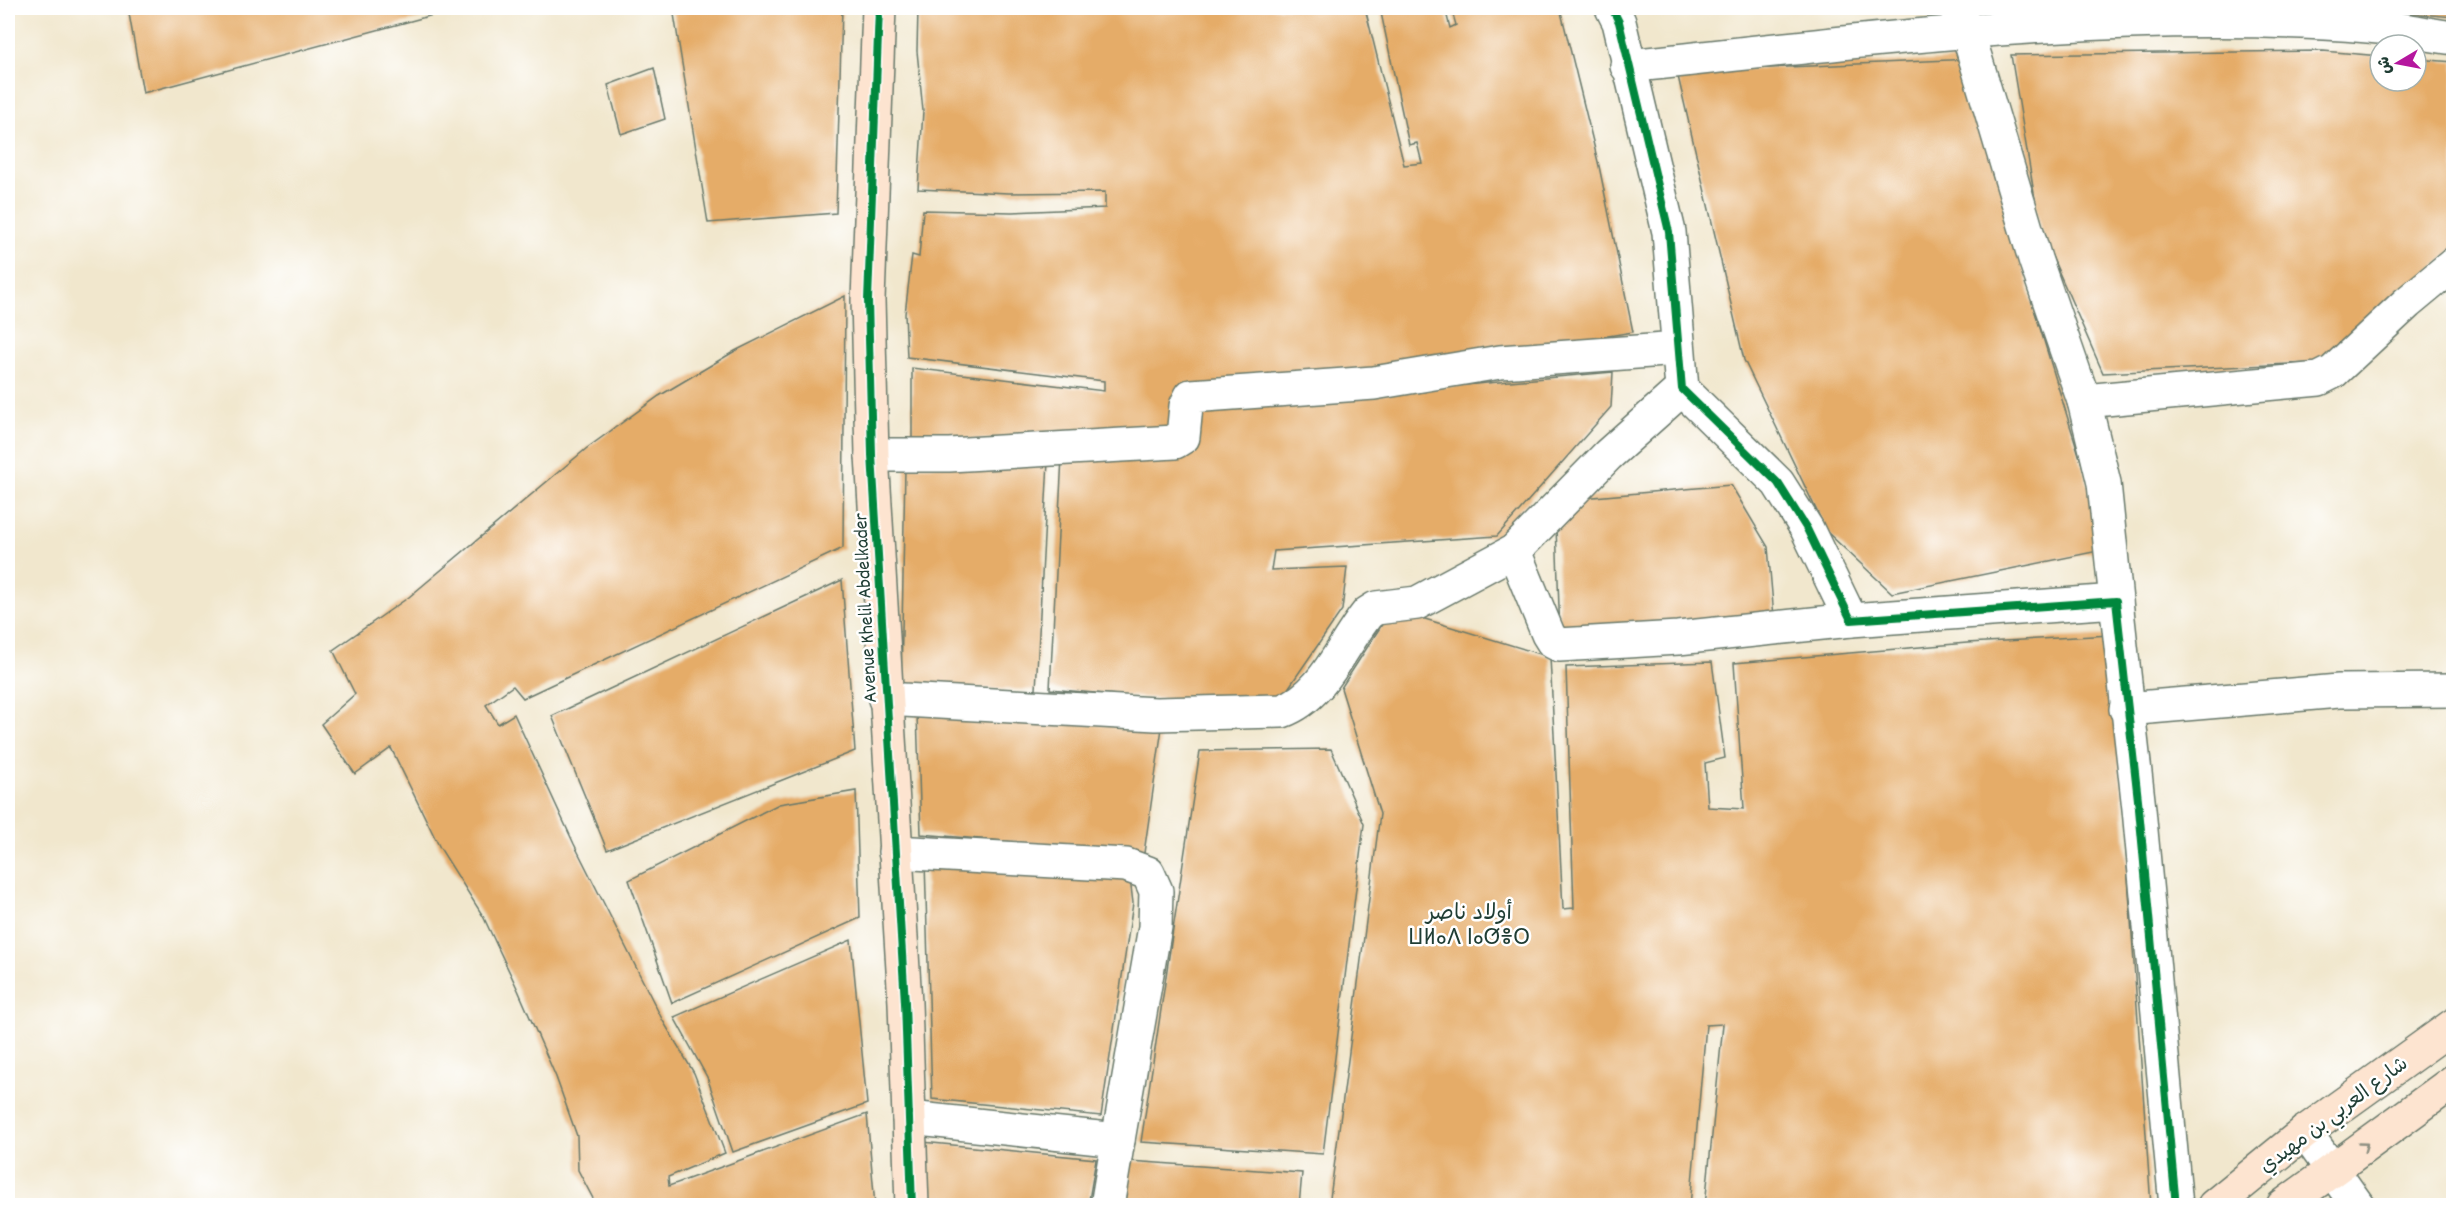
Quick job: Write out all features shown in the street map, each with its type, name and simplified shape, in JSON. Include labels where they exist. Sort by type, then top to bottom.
[{"type":"street","name":"Avenue Khelil Abdelkader","points":[[879,8],[868,300],[872,455],[895,852],[912,1206]]},
{"type":"street","points":[[1612,8],[1618,22],[1669,232],[1682,389],[1778,483],[1807,529],[1851,620]]},
{"type":"street","points":[[1627,66],[1961,19],[2199,20],[2369,26],[2454,38]]},
{"type":"street","points":[[1961,19],[2035,259],[2084,401],[2104,483],[2126,709],[2139,809],[2176,1206]]},
{"type":"street","points":[[2084,401],[2319,379],[2333,372],[2407,303],[2454,264]]},
{"type":"street","points":[[872,455],[949,456],[1175,442],[1183,437],[1186,406],[1191,396],[1374,383],[1500,362],[1677,349]]},
{"type":"street","points":[[885,699],[1156,714],[1282,711],[1302,703],[1311,694],[1368,613],[1376,609],[1417,603],[1514,551],[1608,455],[1682,389]]},
{"type":"street","points":[[1514,551],[1548,634],[1553,642],[1559,645],[1678,638],[1851,620],[2116,601]]},
{"type":"street","points":[[2126,709],[2339,691],[2454,690]]},
{"type":"street","points":[[895,852],[1126,865],[1148,873],[1156,891],[1157,910],[1107,1206]]},
{"type":"street","name":"شارع العربي بن مهيدي","points":[[2214,1206],[2305,1132],[2454,1025]]},
{"type":"street","points":[[2283,1206],[2454,1081]]},
{"type":"street","points":[[909,1118],[1118,1140]]},
{"type":"street","points":[[2305,1132],[2333,1168],[2358,1206]]},
{"type":"building","points":[[128,8],[459,8],[143,93]]},
{"type":"building","points":[[673,8],[842,8],[836,213],[708,223]]},
{"type":"building","points":[[918,8],[1365,8],[1404,165],[1422,163],[1417,143],[1409,145],[1380,8],[1445,8],[1450,28],[1456,25],[1451,8],[1560,8],[1599,166],[1633,332],[1415,367],[1221,381],[1178,433],[912,442],[912,368],[1104,391],[1104,381],[907,357],[905,314],[912,255],[919,257],[923,210],[1012,212],[1105,208],[1105,192],[1009,193],[918,189],[923,111],[917,51]]},
{"type":"building","points":[[2454,8],[2454,17],[2363,9]]},
{"type":"building","points":[[2323,51],[2368,55],[2368,93],[2428,93],[2428,60],[2454,62],[2454,249],[2334,362],[2103,373],[2040,229],[2011,55]]},
{"type":"building","points":[[1972,59],[2032,302],[2108,549],[1892,593],[1827,532],[1744,360],[1677,72]]},
{"type":"building","points":[[654,68],[665,119],[621,134],[608,85]]},
{"type":"building","points":[[845,296],[843,548],[523,698],[513,686],[486,705],[498,724],[514,714],[574,844],[663,1021],[694,1073],[725,1153],[668,1177],[669,1186],[867,1114],[875,1206],[597,1206],[578,1170],[577,1136],[556,1077],[518,990],[483,916],[440,848],[391,748],[355,774],[321,724],[355,694],[333,650],[409,597],[587,448],[659,396],[735,351]]},
{"type":"building","points":[[1613,372],[1611,407],[1497,536],[1274,551],[1271,570],[1347,567],[1342,610],[1274,709],[1050,689],[1062,457],[1189,452],[1190,403],[1276,393],[1277,407],[1442,387]]},
{"type":"building","points":[[1048,461],[1036,690],[901,687],[905,467]]},
{"type":"building","points":[[1731,485],[1768,547],[1774,617],[1560,635],[1556,526],[1582,498]]},
{"type":"building","points":[[842,580],[855,751],[607,850],[552,716]]},
{"type":"building","points":[[1392,609],[1550,657],[1563,909],[1574,908],[1566,667],[1712,662],[1725,758],[1705,763],[1708,807],[1744,809],[1734,663],[1967,643],[2111,635],[2151,1206],[1705,1206],[1723,1024],[1706,1025],[1690,1206],[1329,1206],[1380,814],[1341,688]]},
{"type":"building","points":[[917,714],[1162,728],[1144,853],[921,834]]},
{"type":"building","points":[[1331,749],[1364,824],[1323,1154],[1141,1142],[1200,751]]},
{"type":"building","points":[[856,791],[860,918],[672,1003],[629,880],[779,804]]},
{"type":"building","points":[[925,862],[1129,871],[1133,903],[1101,1116],[932,1099]]},
{"type":"building","points":[[851,940],[867,1104],[733,1152],[707,1077],[674,1017]]},
{"type":"building","points":[[922,1142],[1096,1159],[1088,1206],[925,1206]]},
{"type":"building","points":[[1129,1161],[1302,1173],[1299,1206],[1122,1206]]},
{"type":"cycle path","points":[[879,8],[868,300],[872,455],[905,1003],[912,1206]]},
{"type":"cycle path","points":[[1612,8],[1619,22],[1669,232],[1682,389],[1778,483],[1807,529],[1851,620],[2116,601],[2139,809],[2176,1206]]},
{"type":"district","name":"أولاد ناصر ⵡⵍⴰⴷ ⵏⴰⵚⴻⵔ","points":[[1469,924]]}]
